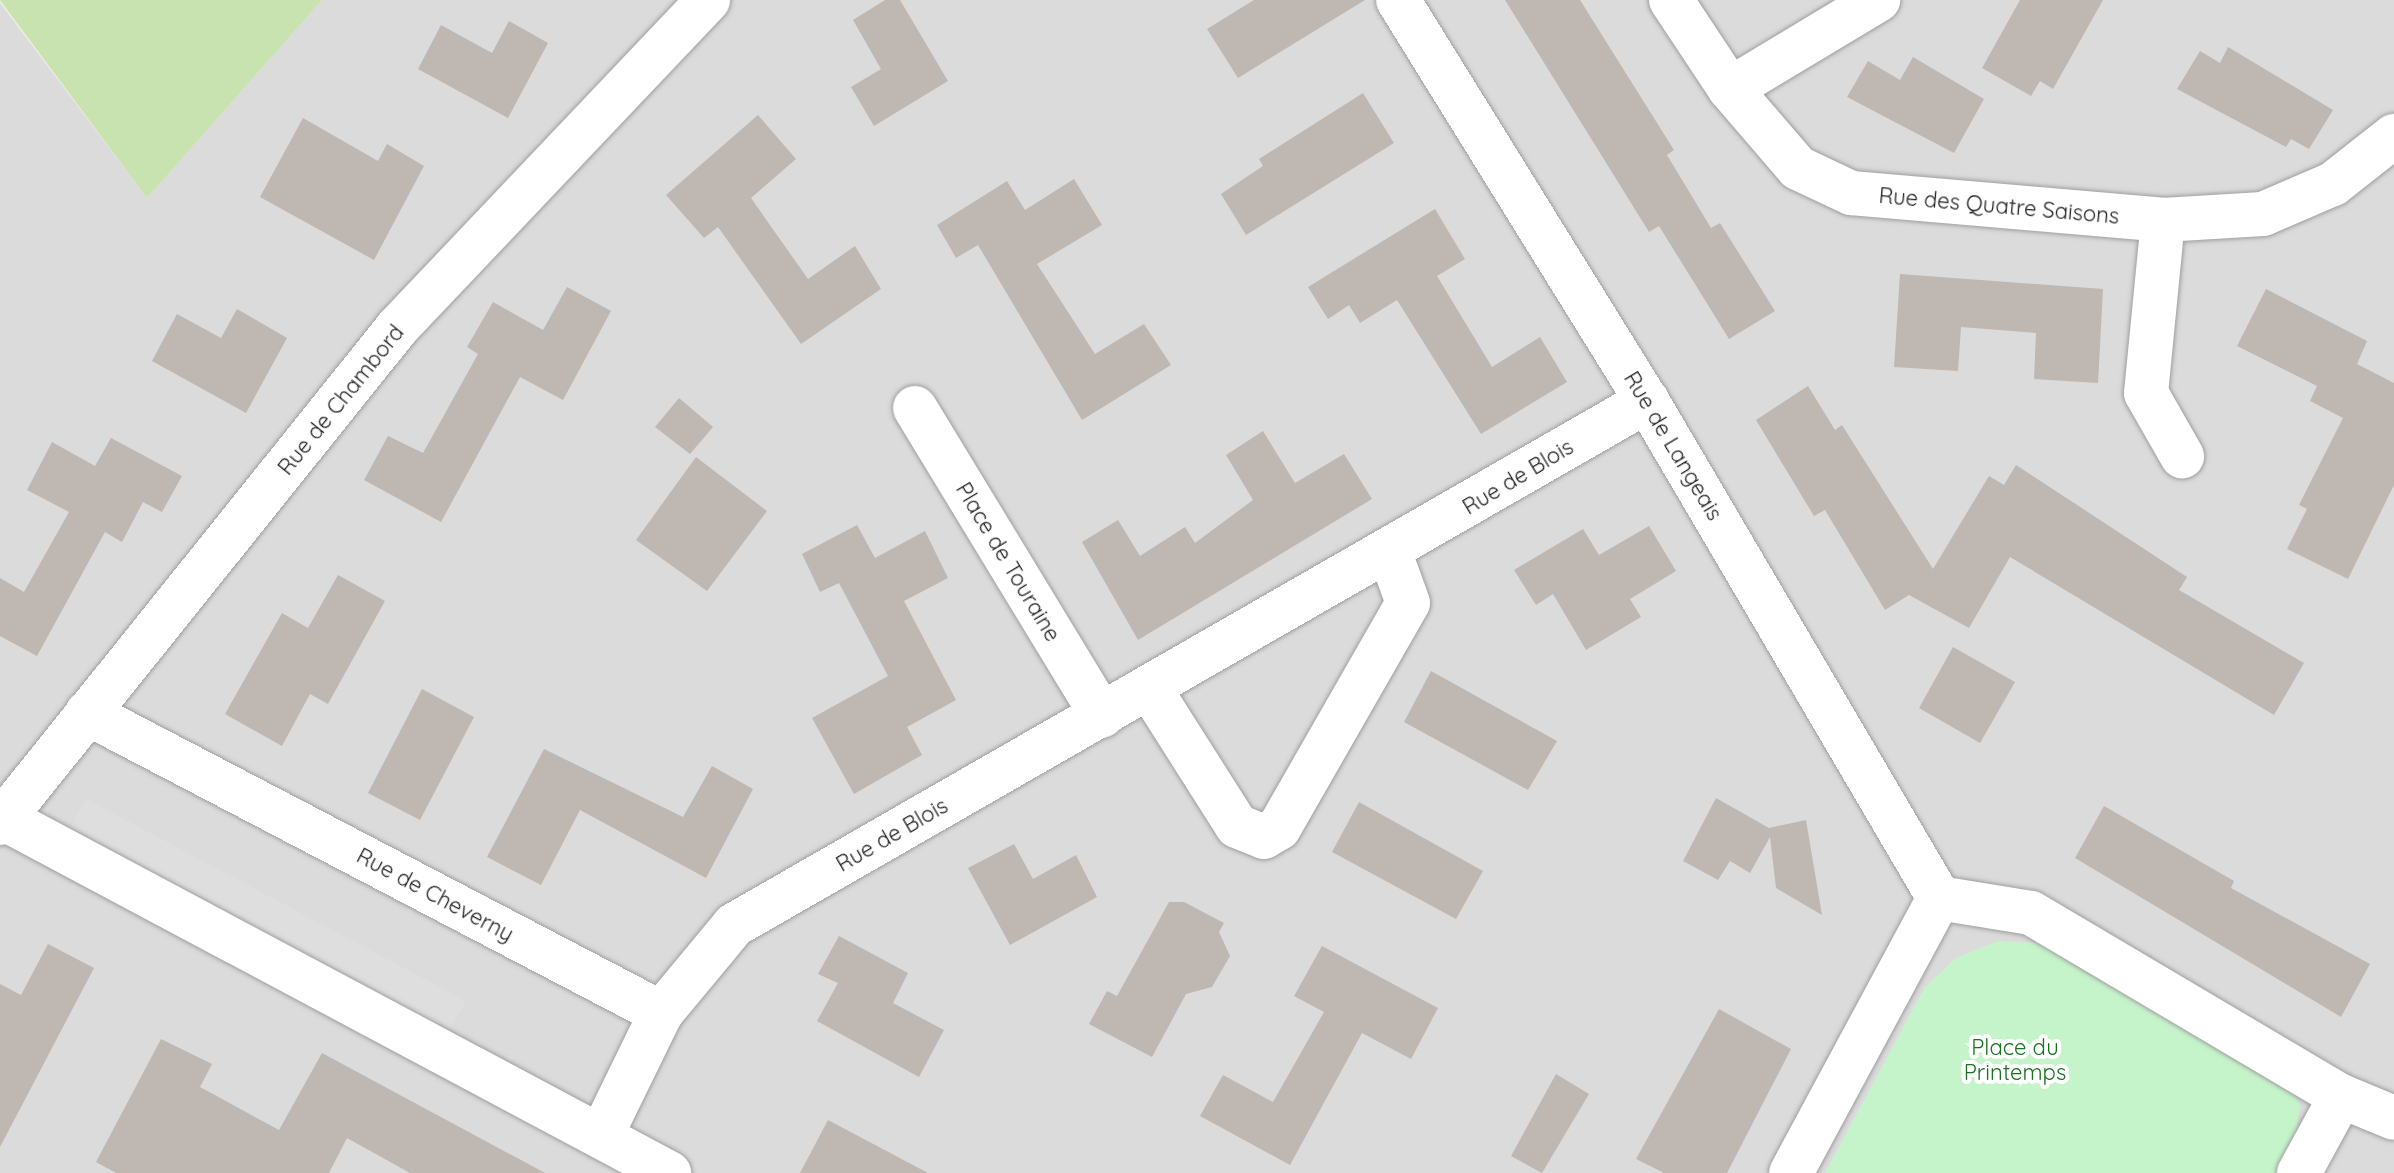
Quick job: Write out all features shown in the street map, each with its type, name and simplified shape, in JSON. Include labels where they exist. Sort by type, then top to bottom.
[{"type":"street","name":"Rue de Chambord","points":[[1,820],[397,328],[708,0]]},
{"type":"street","name":"Rue de Langeais","points":[[1398,0],[1647,401],[1939,898]]},
{"type":"street","name":"Rue des Quatre Saisons","points":[[1671,0],[1730,89],[1798,168],[1851,193],[2163,220],[2263,214],[2333,184],[2394,136]]},
{"type":"street","points":[[1730,89],[1878,0]]},
{"type":"street","points":[[2163,220],[2146,393],[2182,456]]},
{"type":"street","name":"Rue de Blois","points":[[661,1013],[734,925],[1390,553],[1647,401]]},
{"type":"street","name":"Place de Touraine","points":[[915,408],[1102,716]]},
{"type":"street","points":[[1150,689],[1237,826],[1251,836],[1272,833],[1294,811],[1408,603],[1390,553]]},
{"type":"street","name":"Rue de Cheverny","points":[[87,713],[661,1013]]},
{"type":"street","points":[[1,820],[669,1173]]},
{"type":"street","points":[[1791,1173],[1939,898],[2031,913],[2341,1096],[2394,1118]]},
{"type":"street","points":[[601,1136],[661,1013]]},
{"type":"street","points":[[2299,1173],[2341,1096]]},
{"type":"shaded area","points":[[322,0],[2394,0],[2394,1173],[0,1173],[0,3],[147,198]]},
{"type":"shaded area","points":[[86,799],[466,1001],[448,1033],[69,829]]},
{"type":"green space","points":[[0,0],[322,0],[147,198]]},
{"type":"green space","name":"Place du Printemps","points":[[1998,941],[2038,943],[2275,1070],[2300,1104],[2294,1144],[2278,1173],[1825,1173],[1925,987],[1956,958]]},
{"type":"building","points":[[885,0],[900,0],[948,81],[874,126],[851,87],[881,69],[853,20]]},
{"type":"building","points":[[1254,0],[1365,0],[1238,78],[1207,29]]},
{"type":"building","points":[[1505,0],[1580,0],[1674,150],[1667,155],[1711,228],[1720,223],[1775,311],[1729,339],[1659,226],[1649,232]]},
{"type":"building","points":[[2020,0],[2103,0],[2053,89],[2040,81],[2031,96],[1982,68]]},
{"type":"building","points":[[509,21],[548,43],[508,118],[418,69],[441,25],[492,53]]},
{"type":"building","points":[[2228,47],[2333,110],[2309,149],[2291,139],[2286,147],[2177,89],[2200,51],[2220,63]]},
{"type":"building","points":[[1913,57],[1984,99],[1954,153],[1847,97],[1868,61],[1900,80]]},
{"type":"building","points":[[1363,93],[1394,143],[1246,235],[1221,194],[1263,166],[1259,159]]},
{"type":"building","points":[[758,115],[796,159],[751,198],[808,279],[855,246],[881,289],[801,344],[718,227],[704,238],[666,195]]},
{"type":"building","points":[[303,118],[378,161],[387,144],[424,166],[374,260],[260,197]]},
{"type":"building","points":[[1074,179],[1102,225],[1037,264],[1095,354],[1144,324],[1171,365],[1082,420],[978,245],[956,258],[937,225],[1007,181],[1025,210]]},
{"type":"building","points":[[1435,209],[1465,259],[1437,276],[1492,367],[1540,337],[1567,382],[1481,434],[1397,300],[1360,323],[1349,305],[1328,319],[1308,287]]},
{"type":"building","points":[[1900,274],[2103,289],[2098,383],[2034,379],[2036,333],[1961,327],[1958,371],[1894,367]]},
{"type":"building","points":[[567,287],[611,311],[563,400],[520,377],[441,522],[364,480],[388,436],[423,453],[478,354],[467,347],[493,302],[543,330]]},
{"type":"building","points":[[2266,289],[2367,341],[2357,364],[2394,383],[2394,485],[2348,579],[2287,549],[2307,509],[2299,505],[2343,418],[2310,401],[2317,386],[2237,346]]},
{"type":"building","points":[[237,309],[287,338],[246,413],[152,361],[177,314],[221,338]]},
{"type":"building","points":[[1808,386],[1835,430],[1842,425],[1933,569],[1989,476],[2004,485],[2016,465],[2187,577],[2179,590],[2304,663],[2274,715],[2010,557],[1969,628],[1909,595],[1885,610],[1825,510],[1814,516],[1756,420]]},
{"type":"building","points":[[679,398],[713,427],[690,454],[655,427]]},
{"type":"building","points":[[1263,431],[1295,483],[1344,454],[1372,499],[1138,640],[1082,542],[1118,520],[1140,556],[1185,527],[1195,543],[1253,500],[1226,455]]},
{"type":"building","points":[[111,438],[182,476],[162,512],[143,502],[122,542],[105,532],[37,656],[0,636],[0,578],[24,592],[69,512],[27,490],[52,442],[95,466]]},
{"type":"building","points":[[696,457],[767,511],[707,591],[636,540]]},
{"type":"building","points":[[857,525],[875,558],[925,531],[948,578],[904,601],[956,700],[907,727],[922,755],[854,794],[812,718],[888,676],[839,583],[820,592],[802,554]]},
{"type":"building","points":[[1649,526],[1676,571],[1630,599],[1641,617],[1586,650],[1553,594],[1536,605],[1514,570],[1583,529],[1599,555]]},
{"type":"building","points":[[338,575],[385,601],[328,704],[310,694],[282,746],[225,714],[282,613],[308,628]]},
{"type":"building","points":[[1953,647],[2015,682],[1980,743],[1919,708]]},
{"type":"building","points":[[1431,671],[1557,741],[1528,790],[1404,722]]},
{"type":"building","points":[[422,689],[474,717],[420,820],[368,793]]},
{"type":"building","points":[[544,749],[683,817],[712,766],[753,789],[706,878],[580,810],[541,885],[487,857]]},
{"type":"building","points":[[1716,798],[1769,828],[1806,820],[1822,915],[1776,888],[1770,837],[1750,873],[1730,861],[1718,880],[1683,861]]},
{"type":"building","points":[[1359,802],[1483,871],[1456,919],[1332,852]]},
{"type":"building","points":[[2104,806],[2234,881],[2231,888],[2370,964],[2341,1017],[2075,858]]},
{"type":"building","points":[[1014,844],[1033,879],[1076,855],[1097,897],[1010,945],[968,868]]},
{"type":"building","points":[[1169,902],[1184,902],[1224,923],[1219,932],[1230,956],[1212,987],[1186,994],[1152,1057],[1089,1024],[1107,991],[1117,996]]},
{"type":"building","points":[[839,936],[908,973],[893,1003],[944,1030],[919,1077],[817,1021],[838,983],[818,974]]},
{"type":"building","points":[[48,944],[94,968],[0,1147],[0,984],[21,995]]},
{"type":"building","points":[[1322,946],[1438,1008],[1411,1059],[1362,1033],[1290,1165],[1200,1116],[1223,1075],[1273,1102],[1324,1012],[1294,996]]},
{"type":"building","points":[[1719,1009],[1791,1049],[1727,1173],[1664,1173],[1636,1159]]},
{"type":"building","points":[[161,1039],[212,1064],[200,1087],[279,1130],[322,1053],[545,1173],[410,1173],[347,1138],[329,1173],[116,1173],[96,1162]]},
{"type":"building","points":[[1556,1074],[1589,1094],[1542,1173],[1511,1156]]},
{"type":"building","points":[[828,1120],[928,1173],[800,1173]]}]
